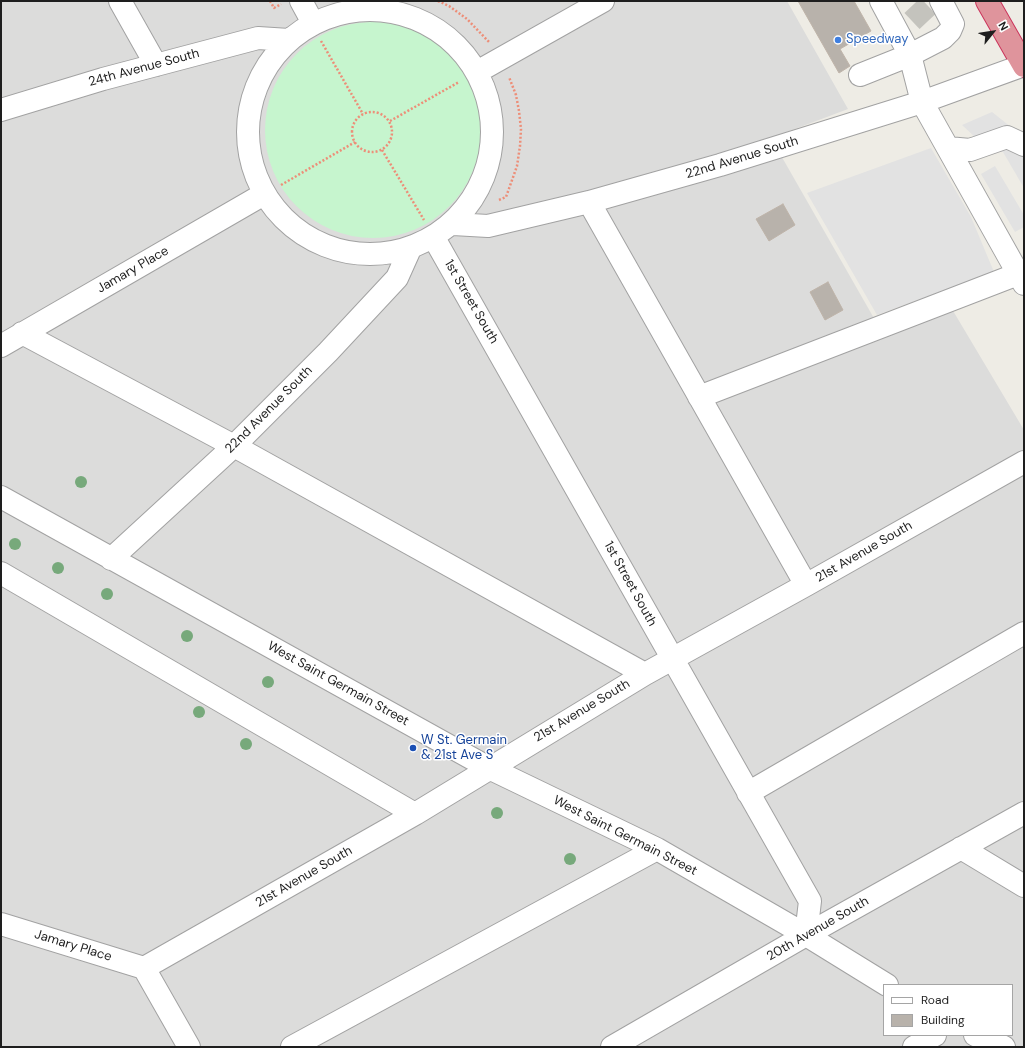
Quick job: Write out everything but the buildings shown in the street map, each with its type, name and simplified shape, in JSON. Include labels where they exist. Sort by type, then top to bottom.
[{"type":"highway","points":[[987,1],[1024,65]]},
{"type":"street","points":[[120,1],[156,65]]},
{"type":"street","points":[[301,1],[313,23]]},
{"type":"street","points":[[477,72],[603,1]]},
{"type":"street","points":[[860,75],[943,38],[950,31],[953,24],[935,2]]},
{"type":"street","points":[[348,5],[382,10],[420,19],[453,41],[477,72],[491,111],[492,152],[478,191],[453,224],[434,238],[410,249],[369,255],[328,247],[291,226],[264,194],[250,155],[249,113],[262,73],[288,40],[313,23],[348,5]]},
{"type":"street","points":[[699,397],[1022,279],[922,102],[910,54],[906,27],[890,5]]},
{"type":"street","name":"24th Avenue South","points":[[1,110],[103,79],[258,38],[288,40]]},
{"type":"street","name":"22nd Avenue South","points":[[453,224],[488,226],[589,202],[720,165],[922,102],[1024,65]]},
{"type":"street","points":[[948,148],[970,150],[1007,137],[1024,145]]},
{"type":"street","name":"Jamary Place","points":[[1,346],[264,194]]},
{"type":"street","points":[[589,202],[806,585]]},
{"type":"street","name":"1st Street South","points":[[434,238],[810,901],[806,935]]},
{"type":"street","name":"22nd Avenue South","points":[[111,559],[234,446],[328,352],[397,278],[410,249]]},
{"type":"street","points":[[22,333],[234,446],[645,674]]},
{"type":"street","name":"21st Avenue South","points":[[144,968],[415,814],[645,674],[1024,462]]},
{"type":"street","name":"West Saint Germain Street","points":[[1,497],[489,768],[657,850],[806,935],[885,984]]},
{"type":"street","points":[[1,573],[415,814]]},
{"type":"street","points":[[748,793],[1024,633]]},
{"type":"street","name":"20th Avenue South","points":[[612,1047],[806,935],[1024,813]]},
{"type":"street","points":[[961,848],[1024,886]]},
{"type":"street","points":[[292,1047],[657,850]]},
{"type":"street","name":"Jamary Place","points":[[1,924],[144,968]]},
{"type":"street","points":[[144,968],[189,1047]]},
{"type":"street","points":[[914,1047],[933,1036]]},
{"type":"street","points":[[977,1036],[1004,1047]]},
{"type":"path","points":[[270,1],[274,8]]},
{"type":"path","points":[[438,1],[449,6],[467,19],[486,39],[511,81],[516,95],[520,117],[520,146],[517,166],[506,197],[493,203]]},
{"type":"path","points":[[313,23],[320,39],[362,114]]},
{"type":"path","points":[[390,122],[477,72]]},
{"type":"path","points":[[368,111],[375,111],[381,113],[390,122],[393,134],[391,140],[382,150],[370,152],[359,147],[355,142],[353,136],[354,123],[362,114],[368,111]]},
{"type":"path","points":[[264,194],[355,142]]},
{"type":"path","points":[[382,150],[434,238]]},
{"type":"shaded area","points":[[1,1],[787,1],[848,109],[771,138],[875,320],[943,294],[1024,430],[1024,1047],[1,1047]]},
{"type":"shaded area","points":[[992,112],[1016,131],[1024,156],[1024,188],[1003,152],[990,151],[962,125]]},
{"type":"shaded area","points":[[931,148],[971,217],[994,272],[877,315],[807,193]]},
{"type":"shaded area","points":[[995,166],[1024,215],[1024,227],[1015,232],[981,174]]},
{"type":"green space","points":[[362,22],[384,22],[414,30],[424,35],[442,46],[457,61],[473,89],[481,119],[481,141],[473,171],[457,199],[442,214],[414,230],[394,236],[384,238],[362,238],[332,230],[322,225],[304,214],[289,199],[273,171],[267,151],[265,141],[265,119],[273,89],[278,79],[289,61],[304,46],[332,30],[352,24]]},
{"type":"tunnel","points":[[912,21],[930,4]]},
{"type":"place","name":"Speedway","points":[[838,40]]},
{"type":"place","name":"W St. Germain & 21st Ave S","points":[[413,748]]}]
